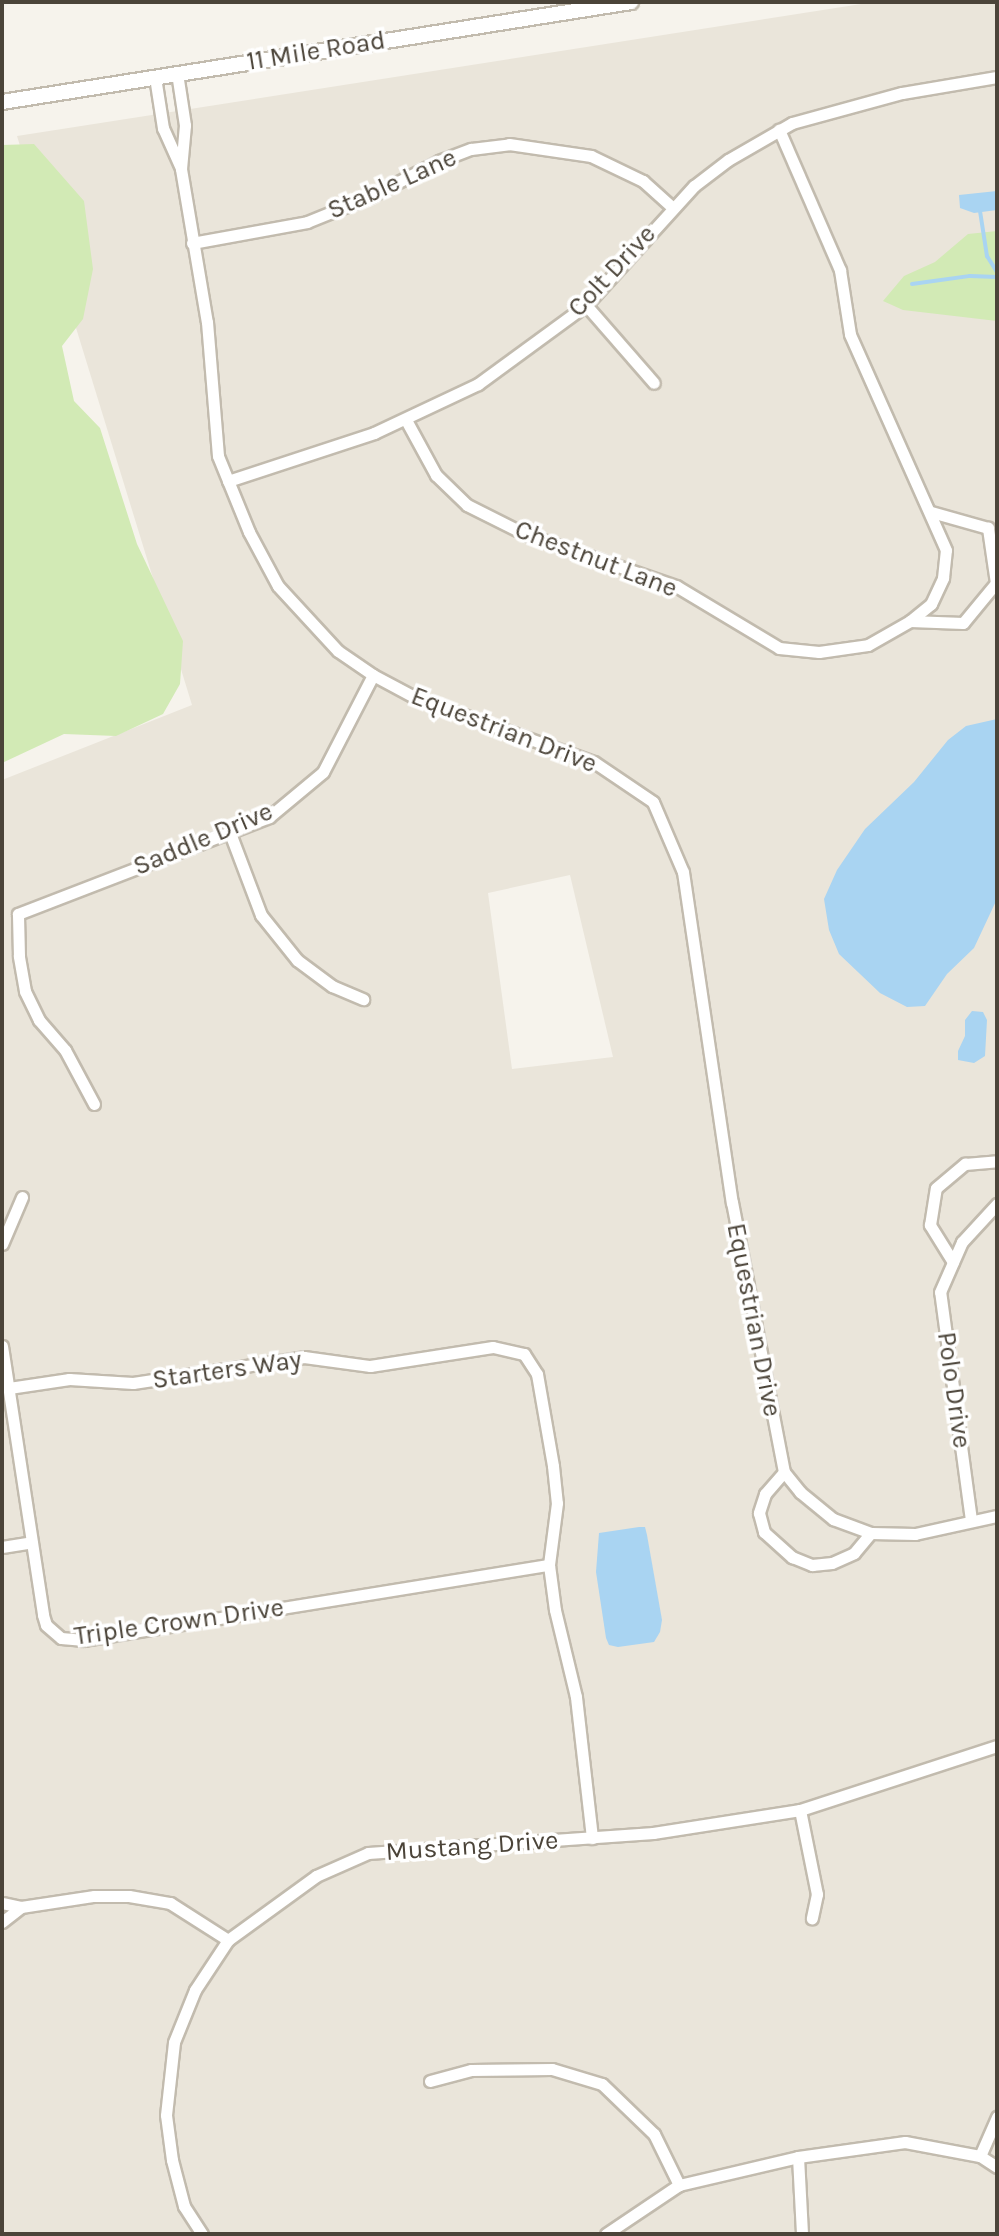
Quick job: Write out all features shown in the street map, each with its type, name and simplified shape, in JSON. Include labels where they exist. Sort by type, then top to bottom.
[{"type":"street","name":"11 Mile Road","points":[[2,102],[631,2]]},
{"type":"street","name":"Equestrian Drive","points":[[177,73],[185,125],[181,169],[207,322],[218,456],[249,532],[278,586],[338,651],[373,675],[414,697],[594,762],[653,802],[683,872],[732,1202],[784,1472]]},
{"type":"street","name":"Equestrian Drive","points":[[155,77],[163,128],[181,169]]},
{"type":"street","name":"Colt Drive","points":[[228,481],[406,420],[478,384],[586,305],[673,208],[728,160],[779,130],[841,107],[997,77]]},
{"type":"street","name":"Chestnut Lane","points":[[406,420],[436,475],[467,505],[525,534],[676,586],[779,648],[819,652],[868,645],[910,621],[931,604],[943,578],[946,550],[850,334],[840,270],[779,130]]},
{"type":"street","name":"Stable Lane","points":[[192,243],[307,222],[369,197],[439,161],[471,149],[509,144],[591,156],[643,181],[673,208]]},
{"type":"street","points":[[586,305],[654,383]]},
{"type":"street","points":[[910,621],[963,623],[996,583],[988,528],[931,512]]},
{"type":"street","name":"Saddle Drive","points":[[94,1104],[65,1050],[39,1020],[25,991],[19,956],[18,914],[269,817],[323,772],[373,675]]},
{"type":"street","points":[[230,833],[261,915],[297,960],[332,986],[363,999]]},
{"type":"street","points":[[953,1262],[930,1225],[936,1188],[965,1164],[997,1161]]},
{"type":"street","points":[[2,1244],[22,1197]]},
{"type":"street","name":"Polo Drive","points":[[971,1520],[940,1292],[962,1242],[997,1204]]},
{"type":"street","name":"Triple Crown Drive","points":[[2,1346],[46,1625],[61,1638],[69,1640],[549,1565]]},
{"type":"street","name":"Starters Way","points":[[9,1388],[69,1379],[133,1383],[304,1357],[370,1366],[493,1347],[513,1349],[524,1354],[537,1374],[553,1466],[557,1503],[549,1565],[555,1610],[576,1697],[592,1838]]},
{"type":"street","points":[[871,1533],[854,1553],[832,1563],[812,1565],[792,1557],[764,1532],[759,1513],[765,1494],[784,1472],[800,1492],[833,1519],[871,1533],[915,1534],[997,1516]]},
{"type":"street","points":[[2,1547],[32,1542]]},
{"type":"street","name":"Mustang Drive","points":[[202,2234],[184,2206],[172,2160],[166,2115],[174,2042],[195,1990],[228,1940],[316,1876],[368,1853],[653,1833],[800,1810],[997,1746]]},
{"type":"street","points":[[800,1810],[817,1894],[812,1918]]},
{"type":"street","points":[[2,1903],[21,1907],[94,1896],[129,1896],[170,1903],[228,1940]]},
{"type":"street","points":[[2,1922],[21,1907]]},
{"type":"street","points":[[430,2081],[471,2070],[552,2069],[602,2084],[654,2134],[679,2185]]},
{"type":"street","points":[[980,2156],[997,2117]]},
{"type":"street","points":[[606,2234],[679,2185],[798,2157],[905,2142],[980,2156],[997,2167]]},
{"type":"street","points":[[798,2157],[802,2234]]},
{"type":"shaded area","points":[[874,2],[997,2],[997,2234],[2,2234],[2,780],[192,705],[17,136]],"holes":[[[570,875],[613,1057],[512,1069],[488,893]]]},
{"type":"green space","points":[[34,144],[84,201],[93,269],[83,319],[62,346],[74,401],[100,428],[137,544],[183,641],[180,684],[163,714],[116,736],[64,734],[2,763],[2,145]]},
{"type":"green space","points":[[997,231],[997,321],[903,310],[883,301],[904,276],[935,262],[968,234]]},
{"type":"water","points":[[997,191],[997,210],[974,213],[960,208],[959,195]]},
{"type":"water","points":[[997,719],[997,899],[974,948],[947,974],[925,1006],[907,1007],[880,993],[839,954],[829,930],[824,899],[837,870],[865,829],[914,782],[948,740],[966,726]]},
{"type":"water","points":[[972,1011],[983,1012],[987,1020],[985,1056],[974,1063],[958,1060],[958,1051],[965,1036],[965,1020]]},
{"type":"water","points":[[645,1527],[647,1535],[662,1620],[660,1632],[654,1642],[618,1647],[609,1645],[606,1638],[596,1572],[599,1533]]},
{"type":"waterway","points":[[980,211],[987,256],[997,272]]},
{"type":"waterway","points":[[912,284],[970,276],[997,277]]}]
